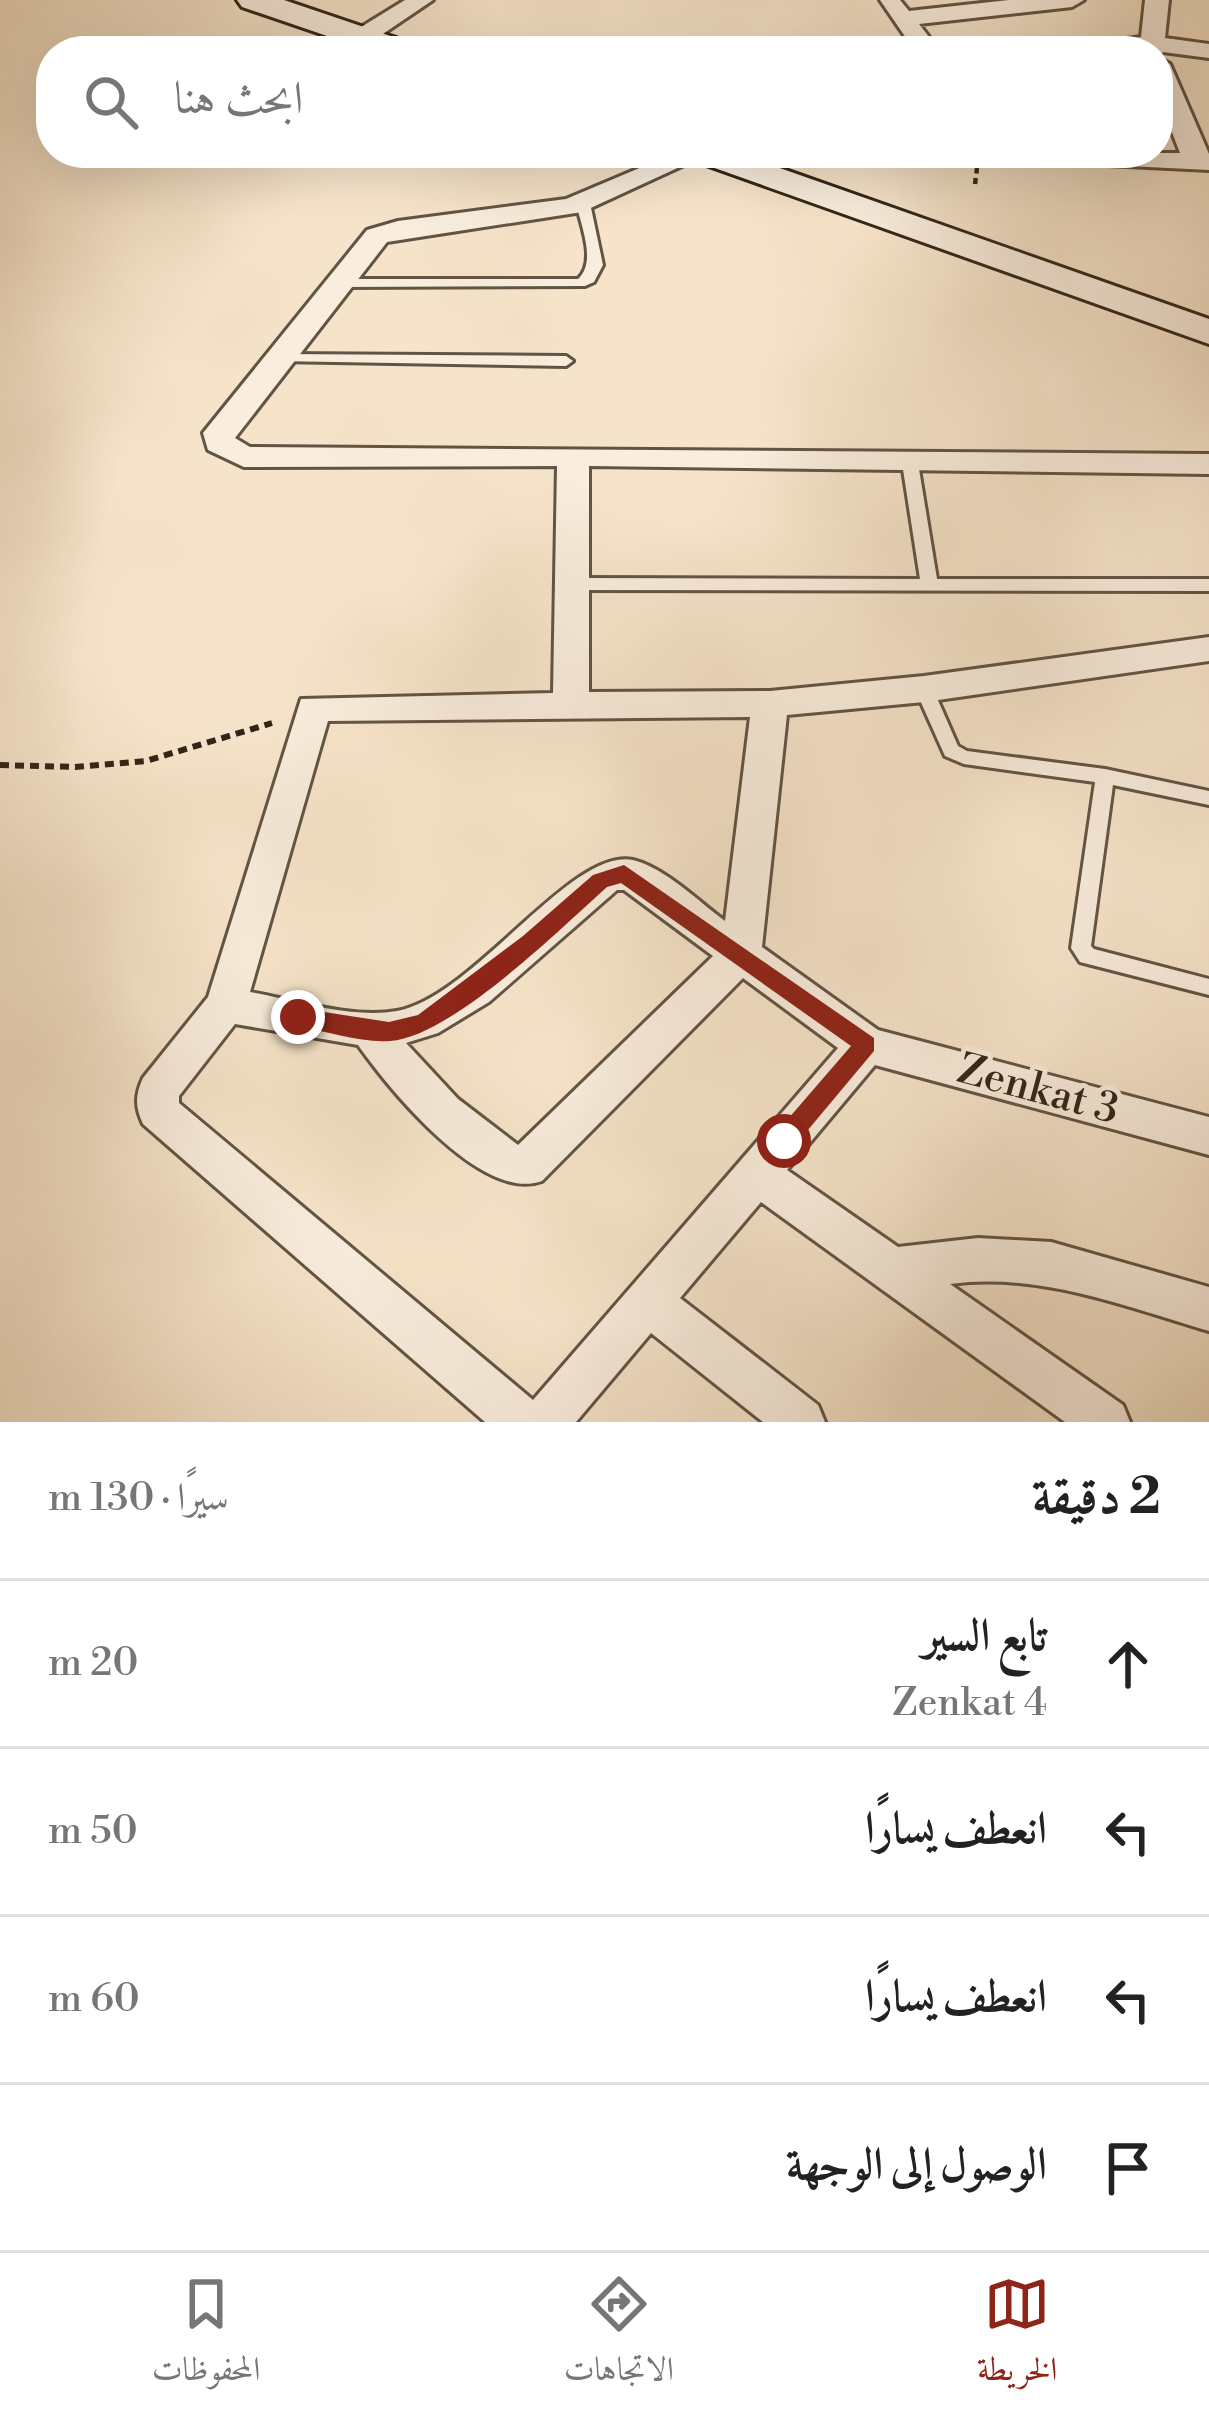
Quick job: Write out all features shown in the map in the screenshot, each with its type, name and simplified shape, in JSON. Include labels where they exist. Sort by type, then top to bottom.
[{"type":"street","points":[[364,36],[421,0]]},
{"type":"street","points":[[895,10],[1072,0]]},
{"type":"street","points":[[1154,36],[1157,0]]},
{"type":"street","points":[[265,2],[359,36]]},
{"type":"street","points":[[895,10],[916,36]]},
{"type":"street","points":[[1173,52],[1209,51]]},
{"type":"street","points":[[1173,78],[1181,88],[1173,114]]},
{"type":"street","points":[[1173,123],[1203,162]]},
{"type":"street","points":[[1173,161],[1203,162]]},
{"type":"street","points":[[666,168],[583,203],[384,232],[219,433],[219,443],[244,457],[1209,464]]},
{"type":"street","points":[[744,168],[1209,332]]},
{"type":"street","points":[[571,704],[573,456]]},
{"type":"street","points":[[522,1422],[158,1111],[158,1091],[226,1005],[314,708],[770,704],[924,689],[1209,649]]},
{"type":"street","points":[[370,1030],[388,1058],[429,1100],[505,1163],[521,1168],[544,1152],[741,954],[770,704]]},
{"type":"street","points":[[226,1005],[370,1030],[389,1031],[425,1022],[609,876],[634,876],[866,1045],[545,1422]]},
{"type":"street","name":"Zenkat 3","points":[[866,1045],[1209,1136]]},
{"type":"street","points":[[756,1173],[1106,1422]]},
{"type":"street","points":[[896,1269],[978,1259],[1051,1263],[1209,1309]]},
{"type":"street","points":[[649,1303],[801,1422]]},
{"type":"lane","points":[[339,283],[580,283],[589,279],[596,265],[583,203]]},
{"type":"lane","points":[[281,358],[566,361]]},
{"type":"lane","points":[[910,463],[928,584]]},
{"type":"lane","points":[[572,584],[1209,586]]},
{"type":"lane","points":[[924,689],[956,754],[1105,776],[1209,798]]},
{"type":"lane","points":[[1105,776],[1081,948],[1087,956],[1209,987]]},
{"type":"path","points":[[0,765],[146,761],[314,708]]},
{"type":"route","points":[[298,1017],[389,1031],[425,1022],[531,943],[600,880],[634,876],[866,1045],[784,1141]]}]
